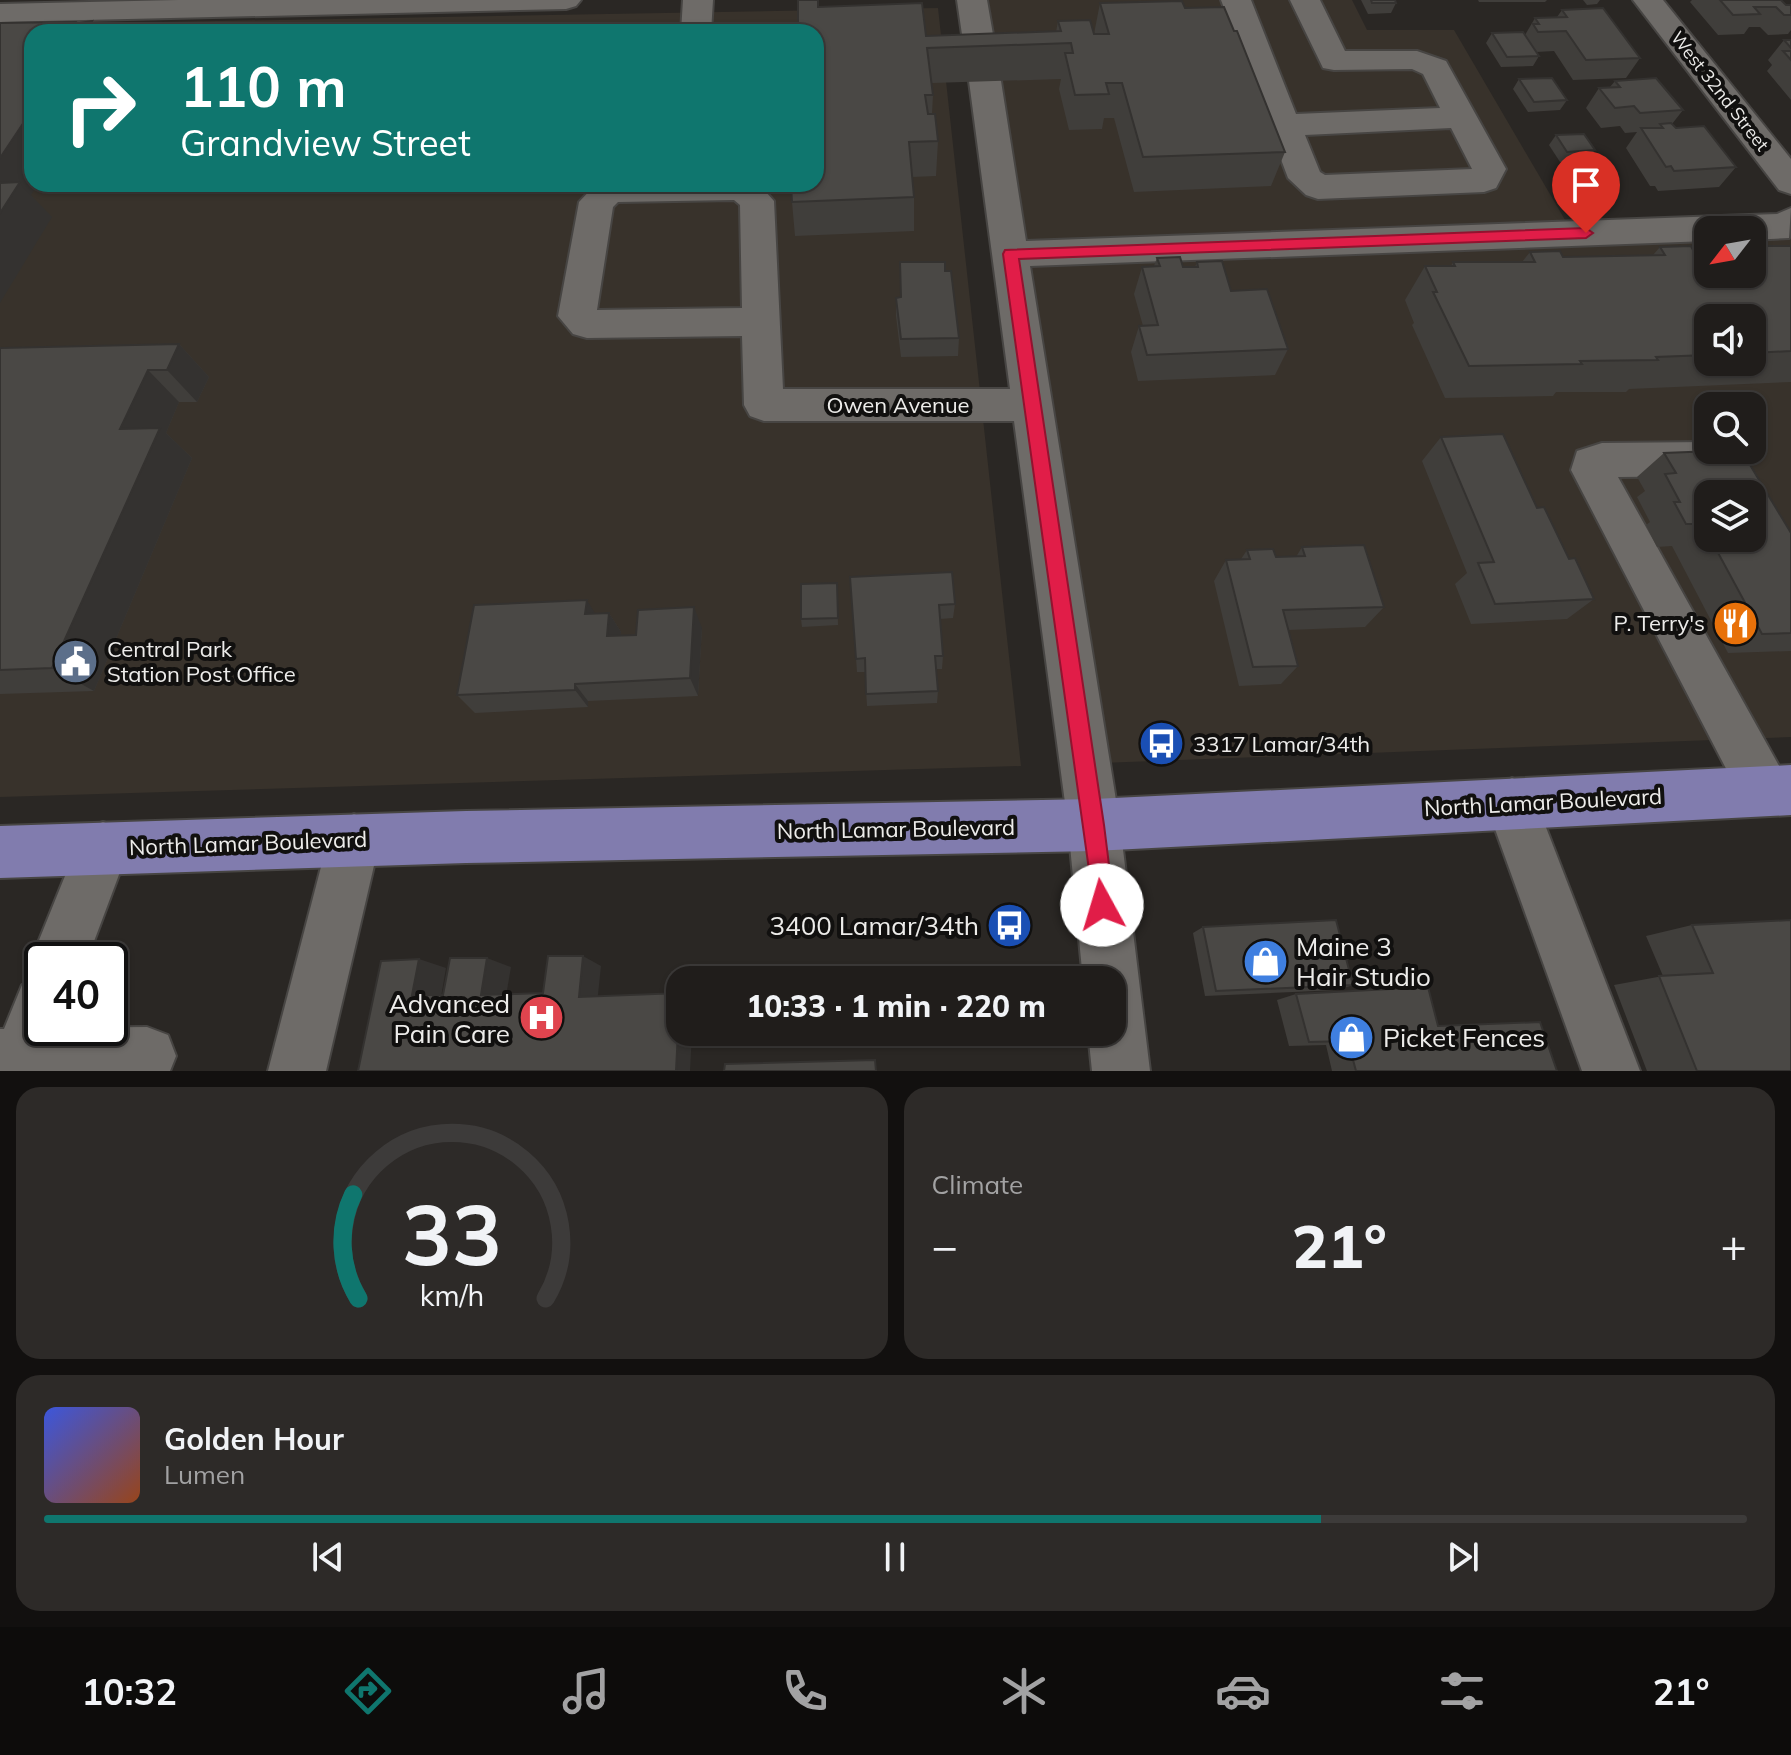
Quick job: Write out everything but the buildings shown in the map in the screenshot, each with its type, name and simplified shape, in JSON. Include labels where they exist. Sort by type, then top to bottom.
[{"type":"main road","name":"North Lamar Boulevard","points":[[0,852],[354,840],[1094,825],[1778,790]]},
{"type":"street","points":[[0,13],[566,0]]},
{"type":"street","points":[[696,24],[698,0]]},
{"type":"street","points":[[972,0],[1094,825],[1109,966]]},
{"type":"street","points":[[1236,0],[1305,178],[1318,187],[1484,180],[1489,169],[1435,68],[1417,60],[1334,61],[1305,0]]},
{"type":"street","name":"West 32nd Street","points":[[1648,0],[1791,182]]},
{"type":"street","points":[[1284,125],[1461,117]]},
{"type":"street","points":[[609,192],[596,202],[577,316],[587,324],[761,322],[757,201],[747,192]]},
{"type":"street","points":[[1010,254],[1789,226],[1791,220]]},
{"type":"street","name":"Owen Avenue","points":[[761,322],[764,405],[1031,405]]},
{"type":"street","points":[[1747,480],[1741,468],[1720,459],[1592,463],[1592,470],[1778,790]]},
{"type":"street","points":[[1512,804],[1611,1071]]},
{"type":"street","points":[[297,1071],[354,840]]},
{"type":"street","points":[[66,942],[103,848]]},
{"type":"street","points":[[11,1058],[24,1036]]},
{"type":"street","points":[[1118,1046],[1121,1071]]},
{"type":"street","points":[[11,1058],[147,1056],[141,1071]]},
{"type":"shaded area","points":[[989,0],[1352,0],[1367,30],[1454,30],[1568,225],[1694,222],[1694,288],[1766,288],[1766,220],[1791,219],[1791,737],[1101,763],[1022,242]]},
{"type":"shaded area","points":[[938,8],[1021,766],[0,797],[0,25],[24,25],[24,192],[824,192],[824,24],[55,24]]},
{"type":"place","name":"P. Terry's","points":[[1736,623]]},
{"type":"place","name":"Central Park Station Post Office","points":[[76,662]]},
{"type":"place","name":"3317 Lamar/34th","points":[[1162,744]]},
{"type":"place","name":"3400 Lamar/34th","points":[[1010,925]]},
{"type":"place","name":"Maine 3 Hair Studio","points":[[1265,961]]},
{"type":"place","name":"Advanced Pain Care","points":[[541,1018]]},
{"type":"place","name":"Picket Fences","points":[[1352,1037]]},
{"type":"route","points":[[1102,905],[1094,825],[1010,254],[1586,233]]}]
